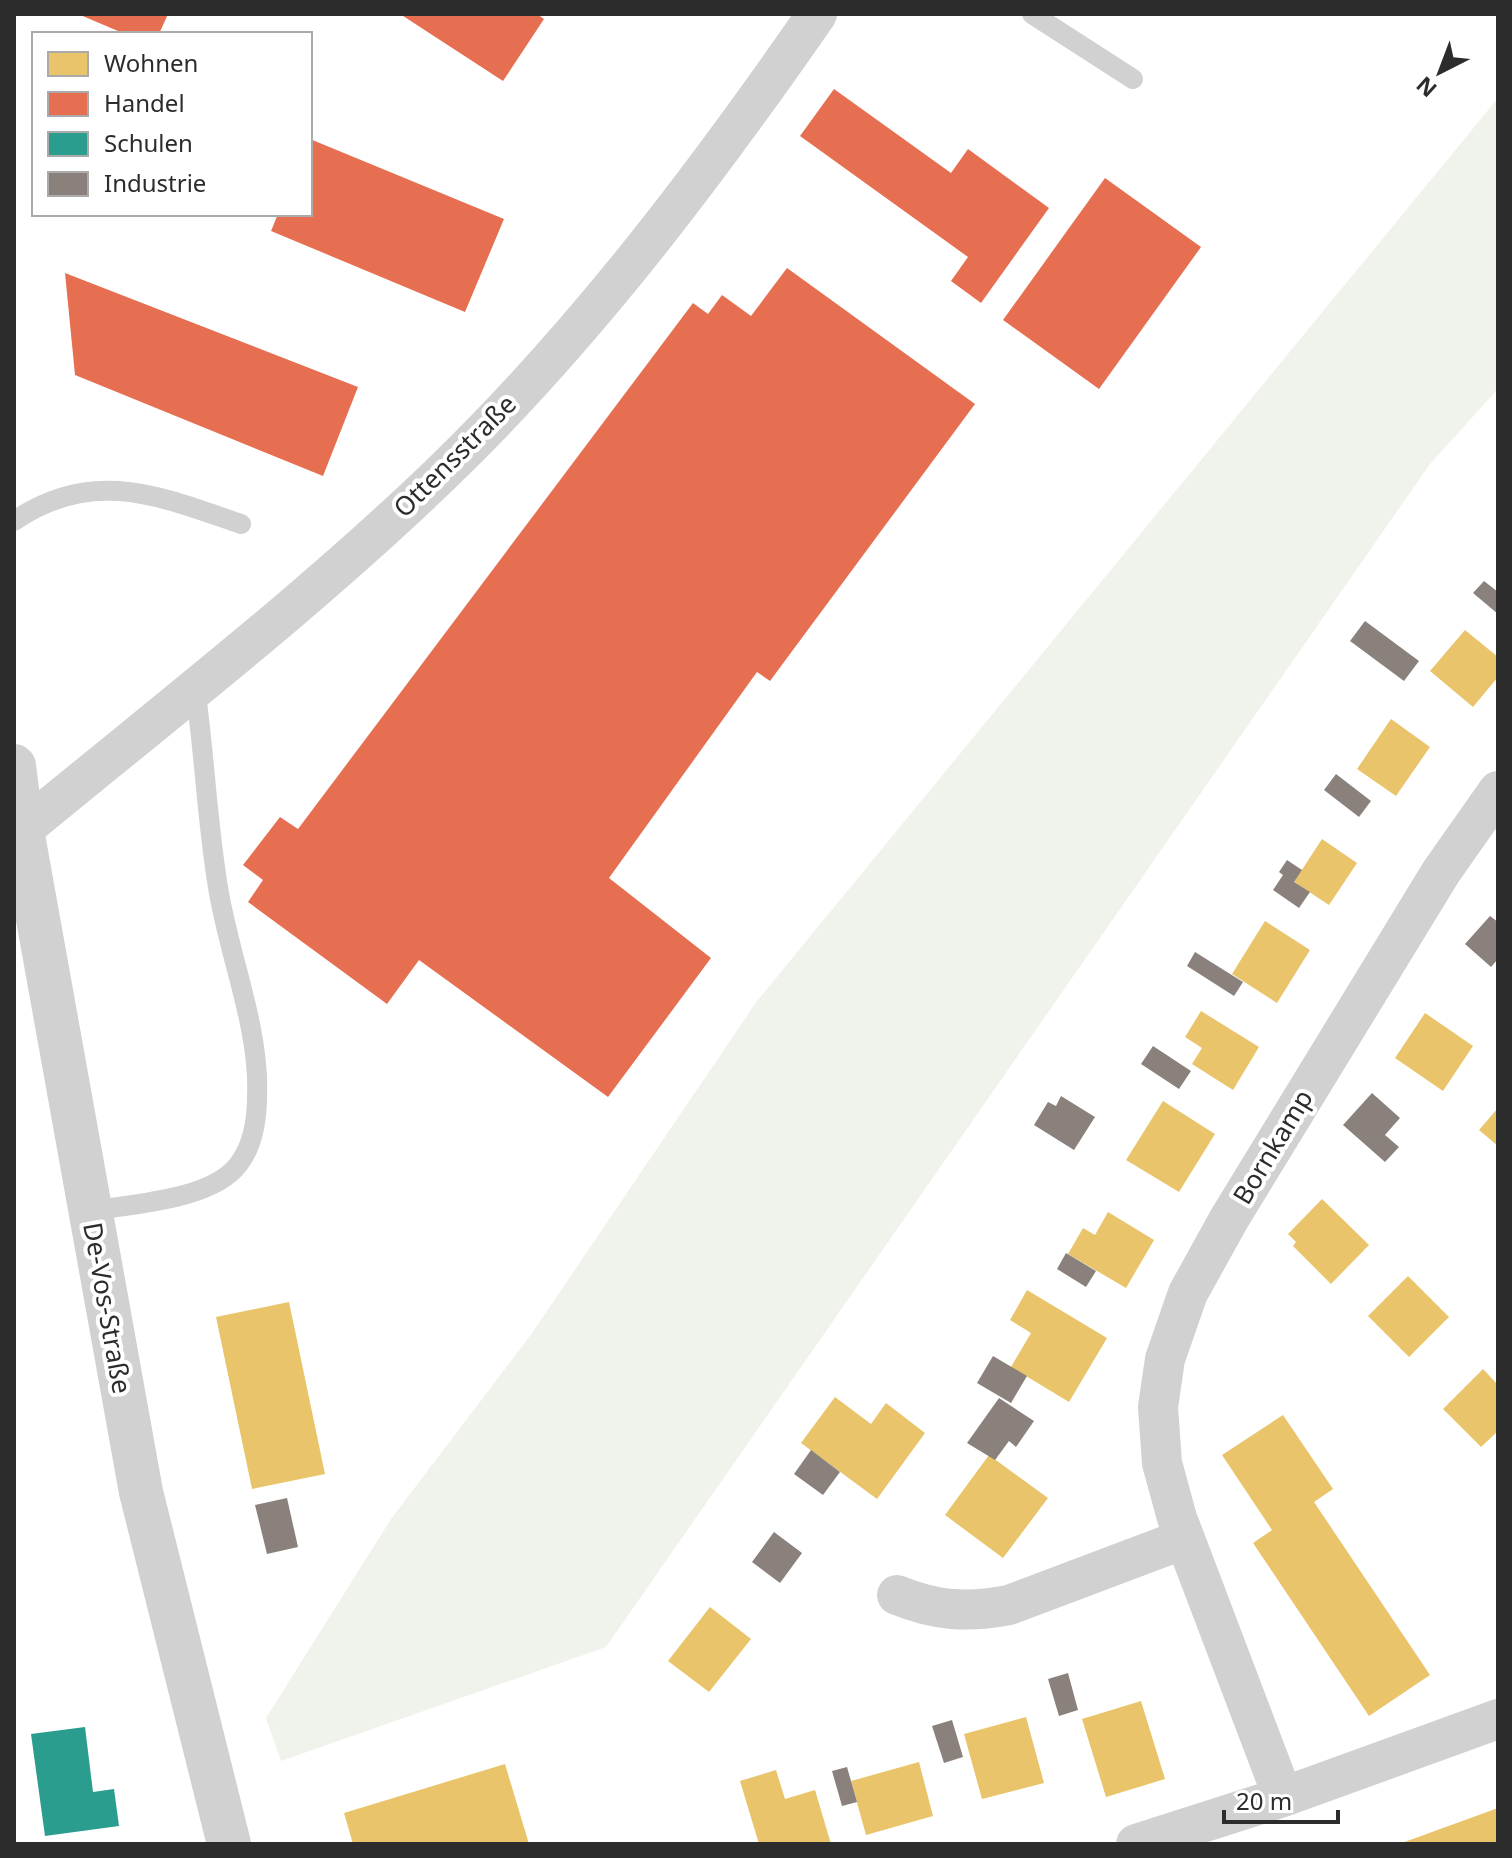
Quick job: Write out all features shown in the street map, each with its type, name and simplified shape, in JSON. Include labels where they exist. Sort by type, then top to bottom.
[{"type":"street","name":"Ottensstraße","points":[[22,830],[315,589],[447,469],[592,310],[685,192],[817,14]]},
{"type":"street","name":"De-Vos-Straße","points":[[14,766],[22,830],[143,1506],[229,1844]]},
{"type":"street","name":"Bornkamp","points":[[1283,1797],[1184,1539],[1162,1463],[1158,1429],[1165,1359],[1179,1313],[1214,1245],[1441,872],[1498,791]]},
{"type":"street","points":[[897,1595],[926,1607],[950,1611],[1009,1605],[1184,1539]]},
{"type":"street","points":[[1136,1844],[1283,1797],[1498,1719]]},
{"type":"lane","points":[[1032,14],[1133,79]]},
{"type":"lane","points":[[14,521],[38,504],[60,496],[123,489],[159,496],[241,524]]},
{"type":"lane","points":[[90,1211],[174,1197],[222,1180],[238,1164],[253,1134],[258,1093],[248,1019],[219,893],[195,688]]},
{"type":"shaded area","points":[[1498,98],[1498,389],[1430,464],[606,1647],[281,1761],[266,1718],[391,1519],[530,1336],[757,1001]]},
{"type":"building: Wohnen","points":[[1465,630],[1498,657],[1498,677],[1473,707],[1430,671]]},
{"type":"building: Wohnen","points":[[1391,719],[1430,747],[1396,796],[1357,769]]},
{"type":"building: Wohnen","points":[[1322,839],[1357,863],[1329,905],[1294,882]]},
{"type":"building: Wohnen","points":[[1265,921],[1310,950],[1277,1003],[1232,974]]},
{"type":"building: Wohnen","points":[[1201,1011],[1259,1047],[1233,1090],[1192,1064],[1202,1048],[1185,1037]]},
{"type":"building: Wohnen","points":[[1425,1013],[1473,1046],[1443,1091],[1395,1058]]},
{"type":"building: Wohnen","points":[[1163,1101],[1215,1134],[1179,1192],[1126,1160]]},
{"type":"building: Wohnen","points":[[1498,1108],[1498,1146],[1479,1130]]},
{"type":"building: Wohnen","points":[[1322,1199],[1369,1245],[1331,1284],[1293,1246],[1296,1242],[1288,1234]]},
{"type":"building: Wohnen","points":[[1108,1212],[1154,1240],[1126,1288],[1068,1254],[1083,1228],[1095,1235]]},
{"type":"building: Wohnen","points":[[1408,1276],[1449,1317],[1409,1357],[1368,1316]]},
{"type":"building: Wohnen","points":[[1027,1290],[1107,1338],[1069,1402],[1011,1367],[1031,1333],[1010,1320]]},
{"type":"building: Wohnen","points":[[289,1302],[325,1474],[252,1489],[216,1317]]},
{"type":"building: Wohnen","points":[[1483,1369],[1498,1385],[1498,1431],[1481,1447],[1443,1409]]},
{"type":"building: Wohnen","points":[[835,1397],[871,1424],[886,1403],[925,1433],[877,1499],[801,1443]]},
{"type":"building: Wohnen","points":[[1283,1415],[1333,1489],[1314,1502],[1430,1675],[1369,1716],[1253,1543],[1272,1530],[1222,1455]]},
{"type":"building: Wohnen","points":[[989,1455],[1048,1498],[1003,1558],[945,1515]]},
{"type":"building: Wohnen","points":[[710,1607],[751,1639],[709,1692],[668,1661]]},
{"type":"building: Wohnen","points":[[1141,1701],[1165,1779],[1106,1797],[1082,1719]]},
{"type":"building: Wohnen","points":[[1026,1717],[1044,1783],[982,1799],[964,1734]]},
{"type":"building: Wohnen","points":[[919,1762],[933,1816],[866,1835],[851,1781]]},
{"type":"building: Wohnen","points":[[505,1764],[529,1844],[353,1844],[344,1813]]},
{"type":"building: Wohnen","points":[[776,1770],[785,1799],[815,1790],[831,1844],[759,1844],[740,1781]]},
{"type":"building: Wohnen","points":[[1498,1808],[1498,1844],[1399,1844]]},
{"type":"building: Handel","points":[[78,14],[168,14],[160,32],[120,32]]},
{"type":"building: Handel","points":[[400,14],[537,14],[544,19],[503,81]]},
{"type":"building: Handel","points":[[834,89],[951,173],[968,149],[1049,208],[981,303],[951,281],[968,257],[800,136]]},
{"type":"building: Handel","points":[[312,140],[504,219],[465,312],[271,231],[277,216],[312,216]]},
{"type":"building: Handel","points":[[1105,178],[1201,247],[1099,389],[1003,320]]},
{"type":"building: Handel","points":[[787,268],[975,404],[770,681],[757,672],[609,878],[711,958],[608,1097],[419,960],[387,1004],[248,902],[263,880],[243,865],[280,817],[298,829],[693,303],[708,314],[722,295],[751,316]]},
{"type":"building: Handel","points":[[65,273],[358,387],[323,476],[75,375]]},
{"type":"building: Schulen","points":[[85,1727],[93,1792],[114,1789],[119,1826],[45,1836],[31,1734]]},
{"type":"building: Industrie","points":[[1484,581],[1498,592],[1498,614],[1473,593]]},
{"type":"building: Industrie","points":[[1365,621],[1419,661],[1404,681],[1350,641]]},
{"type":"building: Industrie","points":[[1336,774],[1371,801],[1359,817],[1324,790]]},
{"type":"building: Industrie","points":[[1287,860],[1302,870],[1294,882],[1310,892],[1299,908],[1273,890],[1283,875],[1279,872]]},
{"type":"building: Industrie","points":[[1490,916],[1498,922],[1498,959],[1491,967],[1465,944]]},
{"type":"building: Industrie","points":[[1195,952],[1243,982],[1234,996],[1187,966]]},
{"type":"building: Industrie","points":[[1153,1046],[1191,1071],[1179,1089],[1141,1064]]},
{"type":"building: Industrie","points":[[1372,1093],[1400,1118],[1385,1135],[1399,1147],[1385,1162],[1343,1125]]},
{"type":"building: Industrie","points":[[1061,1096],[1095,1117],[1074,1150],[1034,1125],[1048,1102],[1056,1106]]},
{"type":"building: Industrie","points":[[1066,1253],[1096,1271],[1086,1287],[1057,1269]]},
{"type":"building: Industrie","points":[[993,1356],[1027,1376],[1011,1403],[977,1383]]},
{"type":"building: Industrie","points":[[999,1398],[1034,1421],[1016,1447],[1009,1441],[995,1460],[967,1443]]},
{"type":"building: Industrie","points":[[811,1450],[840,1472],[823,1495],[794,1474]]},
{"type":"building: Industrie","points":[[287,1498],[298,1547],[267,1554],[255,1505]]},
{"type":"building: Industrie","points":[[774,1532],[802,1553],[780,1583],[752,1562]]},
{"type":"building: Industrie","points":[[1068,1673],[1078,1710],[1059,1716],[1048,1679]]},
{"type":"building: Industrie","points":[[952,1720],[963,1757],[944,1763],[932,1726]]},
{"type":"building: Industrie","points":[[847,1767],[857,1802],[842,1806],[832,1771]]}]
